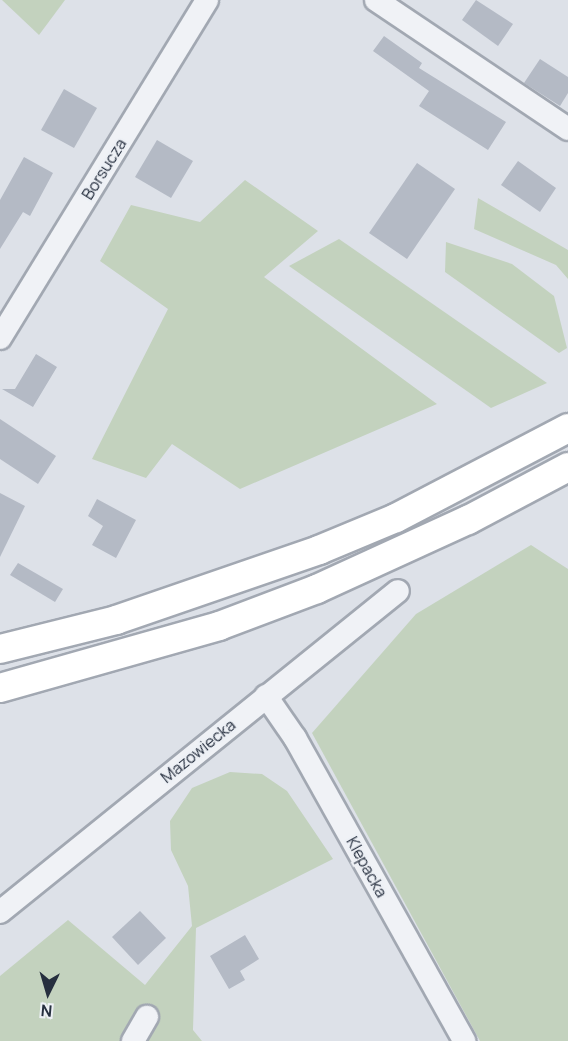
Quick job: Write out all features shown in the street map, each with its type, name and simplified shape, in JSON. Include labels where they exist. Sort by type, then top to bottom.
[{"type":"main road","points":[[0,650],[116,620],[319,550],[396,518],[568,428]]},
{"type":"main road","points":[[0,688],[219,626],[317,589],[468,520],[568,467]]},
{"type":"street","name":"Borsucza","points":[[0,338],[207,0]]},
{"type":"street","points":[[376,0],[568,129]]},
{"type":"street","name":"Mazowiecka","points":[[0,912],[398,591]]},
{"type":"street","name":"Klepacka","points":[[267,696],[295,738],[464,1041]]},
{"type":"street","points":[[133,1041],[147,1017]]},
{"type":"green space","points":[[2,0],[65,0],[39,35]]},
{"type":"green space","points":[[245,180],[318,231],[264,277],[437,404],[240,489],[172,444],[146,478],[92,459],[168,309],[100,261],[131,205],[200,222]]},
{"type":"green space","points":[[478,198],[568,250],[568,279],[556,265],[474,229]]},
{"type":"green space","points":[[339,239],[547,383],[491,408],[289,266]]},
{"type":"green space","points":[[446,242],[512,264],[554,296],[567,348],[559,353],[445,272]]},
{"type":"green space","points":[[531,545],[568,569],[568,1041],[480,1041],[312,733],[416,614]]},
{"type":"green space","points":[[230,772],[262,774],[287,791],[333,859],[196,928],[193,1030],[202,1041],[0,1041],[0,976],[68,920],[145,985],[192,926],[188,886],[171,850],[170,821],[192,788]]},
{"type":"building","points":[[476,0],[513,24],[498,46],[462,20]]},
{"type":"building","points":[[384,36],[422,63],[419,68],[506,122],[488,150],[419,106],[429,91],[373,51]]},
{"type":"building","points":[[540,59],[568,77],[568,93],[560,106],[524,83]]},
{"type":"building","points":[[64,89],[97,108],[74,148],[41,130]]},
{"type":"building","points":[[157,140],[193,161],[171,198],[135,177]]},
{"type":"building","points":[[24,157],[53,173],[30,216],[23,212],[0,249],[0,200]]},
{"type":"building","points":[[518,161],[556,188],[540,212],[501,185]]},
{"type":"building","points":[[417,163],[455,189],[407,259],[369,233]]},
{"type":"building","points":[[36,354],[57,367],[33,407],[2,389],[15,389]]},
{"type":"building","points":[[0,419],[56,456],[38,484],[0,459]]},
{"type":"building","points":[[0,493],[25,506],[0,557]]},
{"type":"building","points":[[97,499],[136,520],[116,558],[92,545],[103,526],[88,516]]},
{"type":"building","points":[[18,563],[63,589],[55,602],[10,575]]},
{"type":"building","points":[[140,911],[166,938],[138,965],[112,937]]},
{"type":"building","points":[[245,935],[259,959],[240,971],[245,980],[229,989],[210,956]]}]
